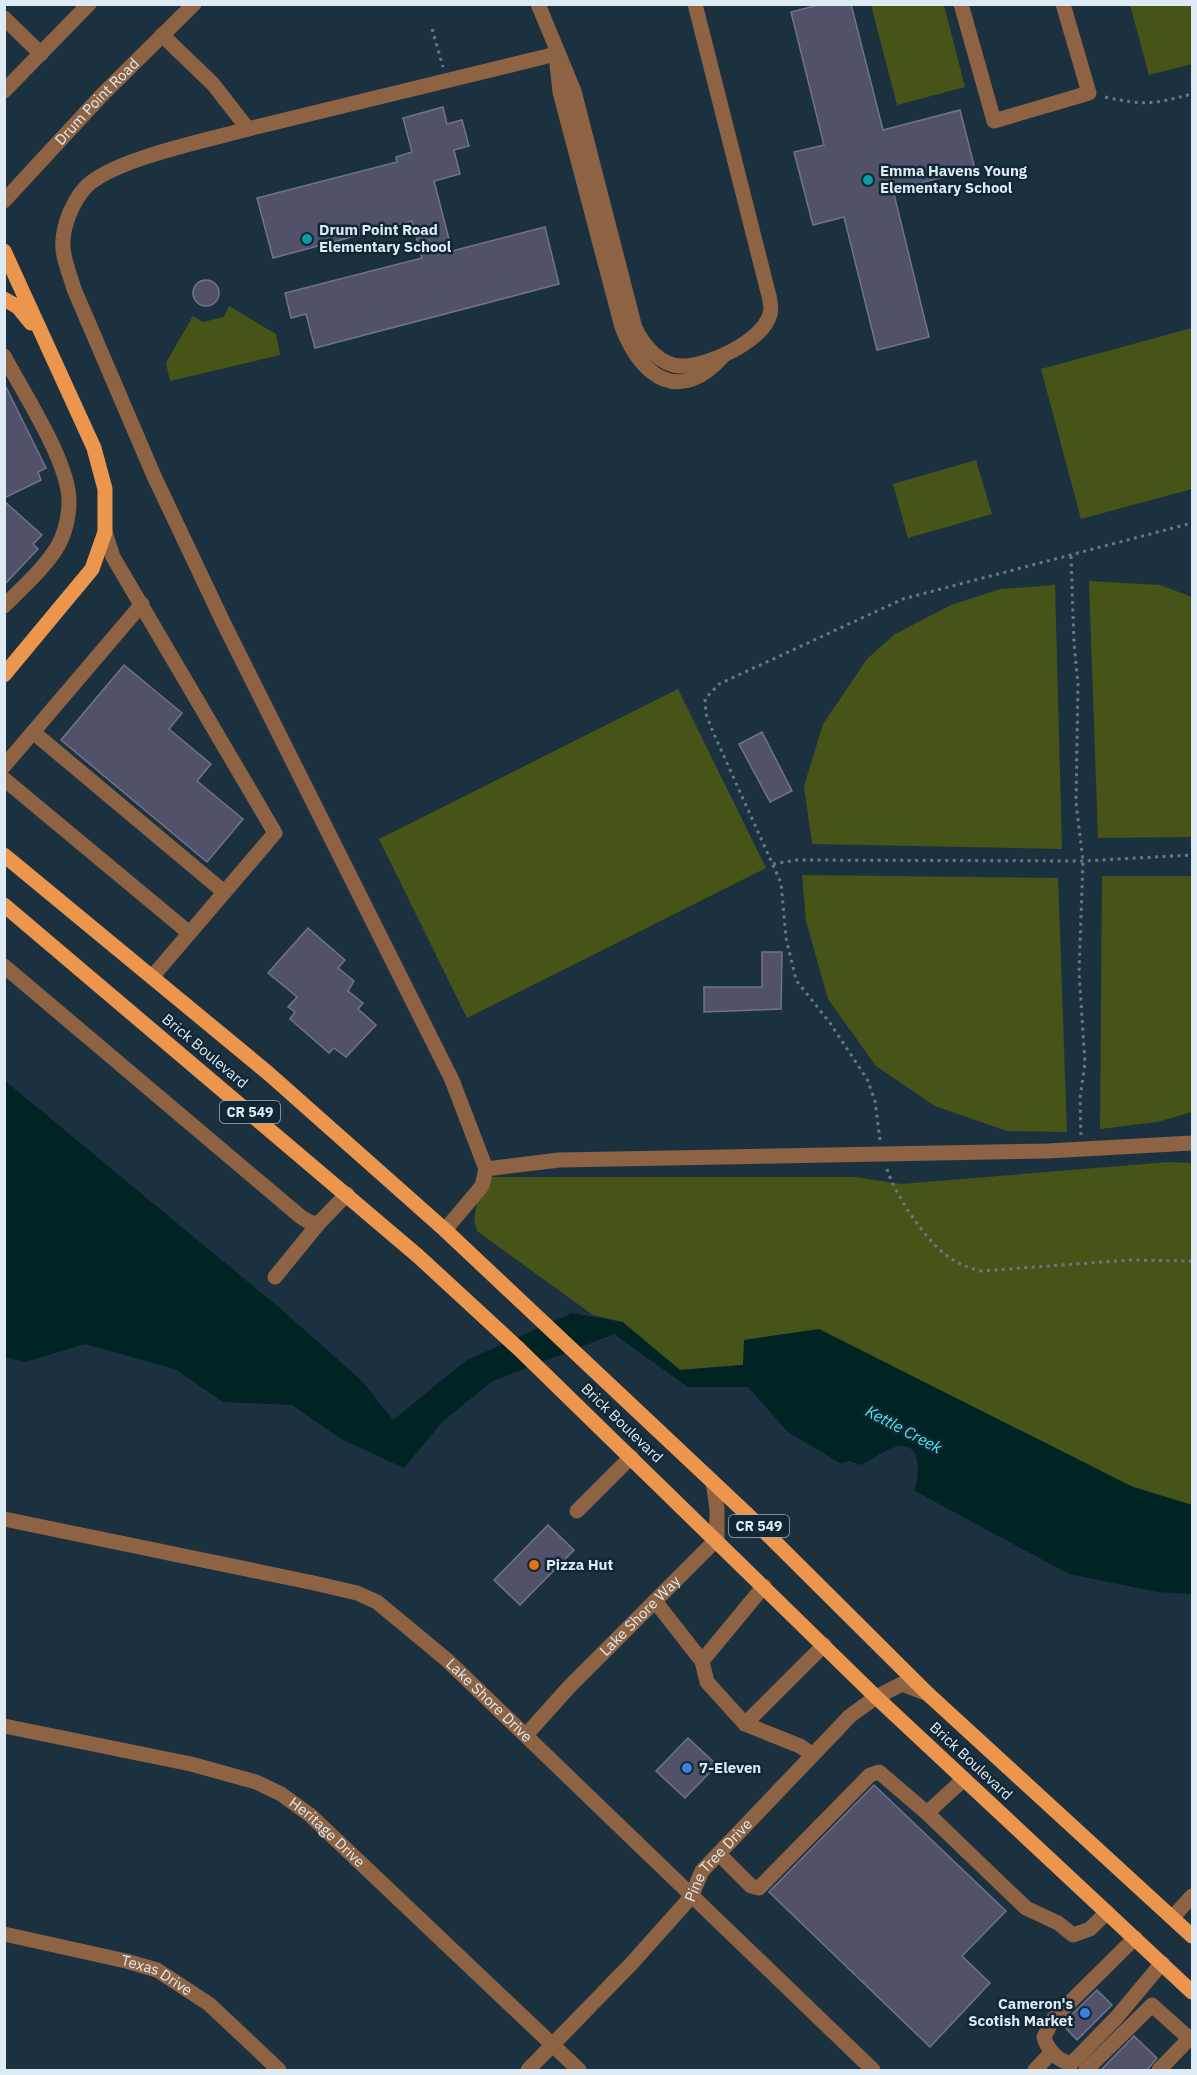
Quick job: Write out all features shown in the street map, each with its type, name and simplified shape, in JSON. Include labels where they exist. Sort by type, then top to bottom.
[{"type":"main road","points":[[4,251],[94,448],[105,489],[105,532],[92,569],[4,675]]},
{"type":"main road","points":[[4,299],[18,307],[42,338]]},
{"type":"main road","name":"Brick Boulevard","points":[[4,855],[268,1074],[445,1230],[713,1482],[928,1694],[1192,1936]]},
{"type":"main road","name":"Brick Boulevard","points":[[6,909],[347,1194],[491,1323],[717,1539],[876,1697],[1192,1992]]},
{"type":"street","points":[[4,91],[90,4]]},
{"type":"street","name":"Drum Point Road","points":[[4,201],[102,95],[194,4]]},
{"type":"street","points":[[538,4],[556,54],[560,92],[614,271],[621,327],[631,350],[650,372],[666,381],[688,380],[709,372],[725,354],[750,340],[765,325],[771,313],[761,264],[694,4]]},
{"type":"street","points":[[961,4],[994,121],[1089,93],[1063,4]]},
{"type":"street","points":[[4,18],[41,54]]},
{"type":"street","points":[[162,35],[213,84],[248,129]]},
{"type":"street","points":[[445,1230],[482,1186],[486,1169],[452,1080],[224,624],[154,476],[74,289],[62,240],[70,211],[84,188],[109,170],[248,129],[556,54]]},
{"type":"street","points":[[4,356],[61,466],[69,490],[69,512],[59,543],[50,558],[4,606]]},
{"type":"street","points":[[105,532],[113,557],[275,833],[188,932],[152,977]]},
{"type":"street","points":[[4,766],[142,604]]},
{"type":"street","points":[[33,732],[224,892]]},
{"type":"street","points":[[4,779],[188,932]]},
{"type":"street","points":[[4,966],[301,1217],[311,1223],[319,1223]]},
{"type":"street","points":[[486,1169],[559,1160],[1081,1149],[1192,1143]]},
{"type":"street","points":[[275,1277],[319,1223],[347,1194]]},
{"type":"street","points":[[577,1511],[631,1457]]},
{"type":"street","points":[[713,1482],[717,1509],[717,1539]]},
{"type":"street","name":"Lake Shore Drive","points":[[4,1519],[357,1593],[377,1602],[447,1660],[873,2070]]},
{"type":"street","name":"Lake Shore Way","points":[[526,1735],[717,1539]]},
{"type":"street","points":[[702,1661],[764,1586]]},
{"type":"street","points":[[655,1602],[702,1661],[707,1682],[745,1724],[800,1746],[813,1755]]},
{"type":"street","points":[[745,1724],[824,1644]]},
{"type":"street","name":"Pine Tree Drive","points":[[528,2070],[691,1897],[702,1870],[850,1716],[876,1697],[902,1684],[928,1694]]},
{"type":"street","name":"Heritage Drive","points":[[4,1726],[191,1764],[256,1782],[281,1794],[310,1815],[448,1949],[579,2070]]},
{"type":"street","points":[[719,1854],[750,1886],[759,1888],[870,1774],[879,1772],[1026,1908],[1058,1923],[1073,1935],[1090,1929],[1107,1912]]},
{"type":"street","points":[[927,1814],[964,1779]]},
{"type":"street","points":[[1173,1917],[1192,1896]]},
{"type":"street","name":"Texas Drive","points":[[4,1934],[126,1960],[157,1970],[209,2004],[279,2070]]},
{"type":"street","points":[[1135,1938],[1053,2019],[1044,2037],[1052,2052],[1067,2063],[1072,2063],[1117,2017],[1162,1964]]},
{"type":"street","points":[[1086,2070],[1152,2005],[1191,2038],[1159,2070]]},
{"type":"street","points":[[1035,2070],[1052,2052]]},
{"type":"path","points":[[432,29],[446,80]]},
{"type":"path","points":[[1089,93],[1138,105],[1159,103],[1192,94]]},
{"type":"path","points":[[1192,523],[903,599],[719,684],[710,691],[705,699],[706,714],[781,884],[786,938],[796,980],[830,1023],[867,1080],[875,1101],[883,1154],[890,1179],[904,1204],[939,1249],[961,1265],[981,1271],[1130,1260],[1192,1261]]},
{"type":"path","points":[[1071,556],[1074,644],[1078,684],[1076,803],[1083,861],[1079,972],[1085,1063],[1080,1098],[1081,1149]]},
{"type":"path","points":[[773,864],[797,860],[839,859],[1083,861],[1192,855]]},
{"type":"green space","points":[[871,5],[944,5],[965,87],[897,105]]},
{"type":"green space","points":[[1130,5],[1192,5],[1192,64],[1149,75]]},
{"type":"green space","points":[[229,306],[276,334],[280,355],[170,381],[166,363],[193,316],[203,322],[224,317]]},
{"type":"green space","points":[[1192,328],[1192,489],[1081,519],[1041,369]]},
{"type":"green space","points":[[976,460],[992,514],[908,538],[893,484]]},
{"type":"green space","points":[[1089,581],[1160,585],[1192,597],[1192,837],[1098,838]]},
{"type":"green space","points":[[1055,585],[1062,849],[812,844],[804,786],[823,724],[867,659],[895,634],[951,605],[1001,589]]},
{"type":"green space","points":[[678,689],[766,868],[467,1018],[379,839]]},
{"type":"green space","points":[[802,875],[1058,878],[1067,1132],[1007,1131],[935,1106],[876,1066],[828,999],[806,921]]},
{"type":"green space","points":[[1102,876],[1192,876],[1192,1112],[1157,1122],[1100,1129]]},
{"type":"green space","points":[[1169,1162],[1192,1163],[1192,1505],[743,1365],[680,1370],[623,1322],[593,1315],[477,1231],[474,1220],[482,1177],[855,1177],[901,1184]]},
{"type":"water","name":"Kettle Creek","points":[[4,1080],[282,1310],[363,1382],[393,1420],[467,1360],[572,1313],[622,1322],[680,1370],[743,1365],[744,1340],[819,1329],[1135,1488],[1192,1505],[1192,1594],[1158,1592],[1069,1574],[915,1491],[918,1462],[916,1455],[907,1447],[899,1446],[890,1449],[861,1465],[850,1461],[840,1463],[788,1432],[748,1387],[688,1387],[614,1334],[493,1381],[443,1421],[404,1468],[341,1439],[292,1405],[223,1402],[175,1369],[85,1344],[25,1362],[5,1357]]},
{"type":"building","name":"Emma Havens Young Elementary School","points":[[822,4],[851,4],[883,130],[960,110],[975,169],[893,190],[929,337],[877,350],[844,217],[813,225],[794,152],[824,145],[791,12]]},
{"type":"building","name":"Drum Point Road Elementary School","points":[[443,107],[447,124],[462,120],[469,146],[454,150],[460,174],[434,181],[452,251],[545,227],[559,284],[315,348],[306,314],[291,318],[285,293],[422,258],[412,221],[273,258],[257,198],[397,162],[396,157],[412,152],[403,118]]},
{"type":"building","points":[[206,280],[215,284],[219,293],[215,302],[206,306],[197,302],[193,293],[197,284]]},
{"type":"building","points":[[4,383],[46,468],[38,472],[41,480],[4,498]]},
{"type":"building","points":[[4,501],[42,535],[33,544],[38,549],[4,585]]},
{"type":"building","points":[[124,665],[182,713],[169,729],[211,764],[197,781],[243,819],[207,862],[61,740]]},
{"type":"building","points":[[762,732],[792,791],[770,802],[739,744]]},
{"type":"building","points":[[308,928],[345,960],[338,968],[354,981],[348,991],[363,1003],[358,1009],[376,1025],[346,1057],[334,1048],[329,1053],[290,1019],[295,1012],[288,1007],[297,997],[268,973]]},
{"type":"building","points":[[762,952],[782,952],[781,1009],[704,1012],[704,987],[762,987]]},
{"type":"building","name":"Pizza Hut","points":[[548,1525],[574,1550],[520,1605],[494,1580]]},
{"type":"building","name":"7-Eleven","points":[[688,1738],[717,1765],[685,1798],[656,1771]]},
{"type":"building","points":[[874,1785],[1006,1911],[962,1956],[990,1983],[930,2047],[769,1892]]},
{"type":"building","name":"Cameron's Scotish Market","points":[[1097,1990],[1112,2005],[1077,2040],[1062,2024]]},
{"type":"building","points":[[1134,2036],[1157,2058],[1147,2070],[1101,2070]]},
{"type":"place","name":"Emma Havens Young Elementary School","points":[[868,180]]},
{"type":"place","name":"Drum Point Road Elementary School","points":[[307,239]]},
{"type":"place","name":"Pizza Hut","points":[[534,1565]]},
{"type":"place","name":"7-Eleven","points":[[687,1768]]},
{"type":"place","name":"Cameron's Scotish Market","points":[[1085,2013]]}]
